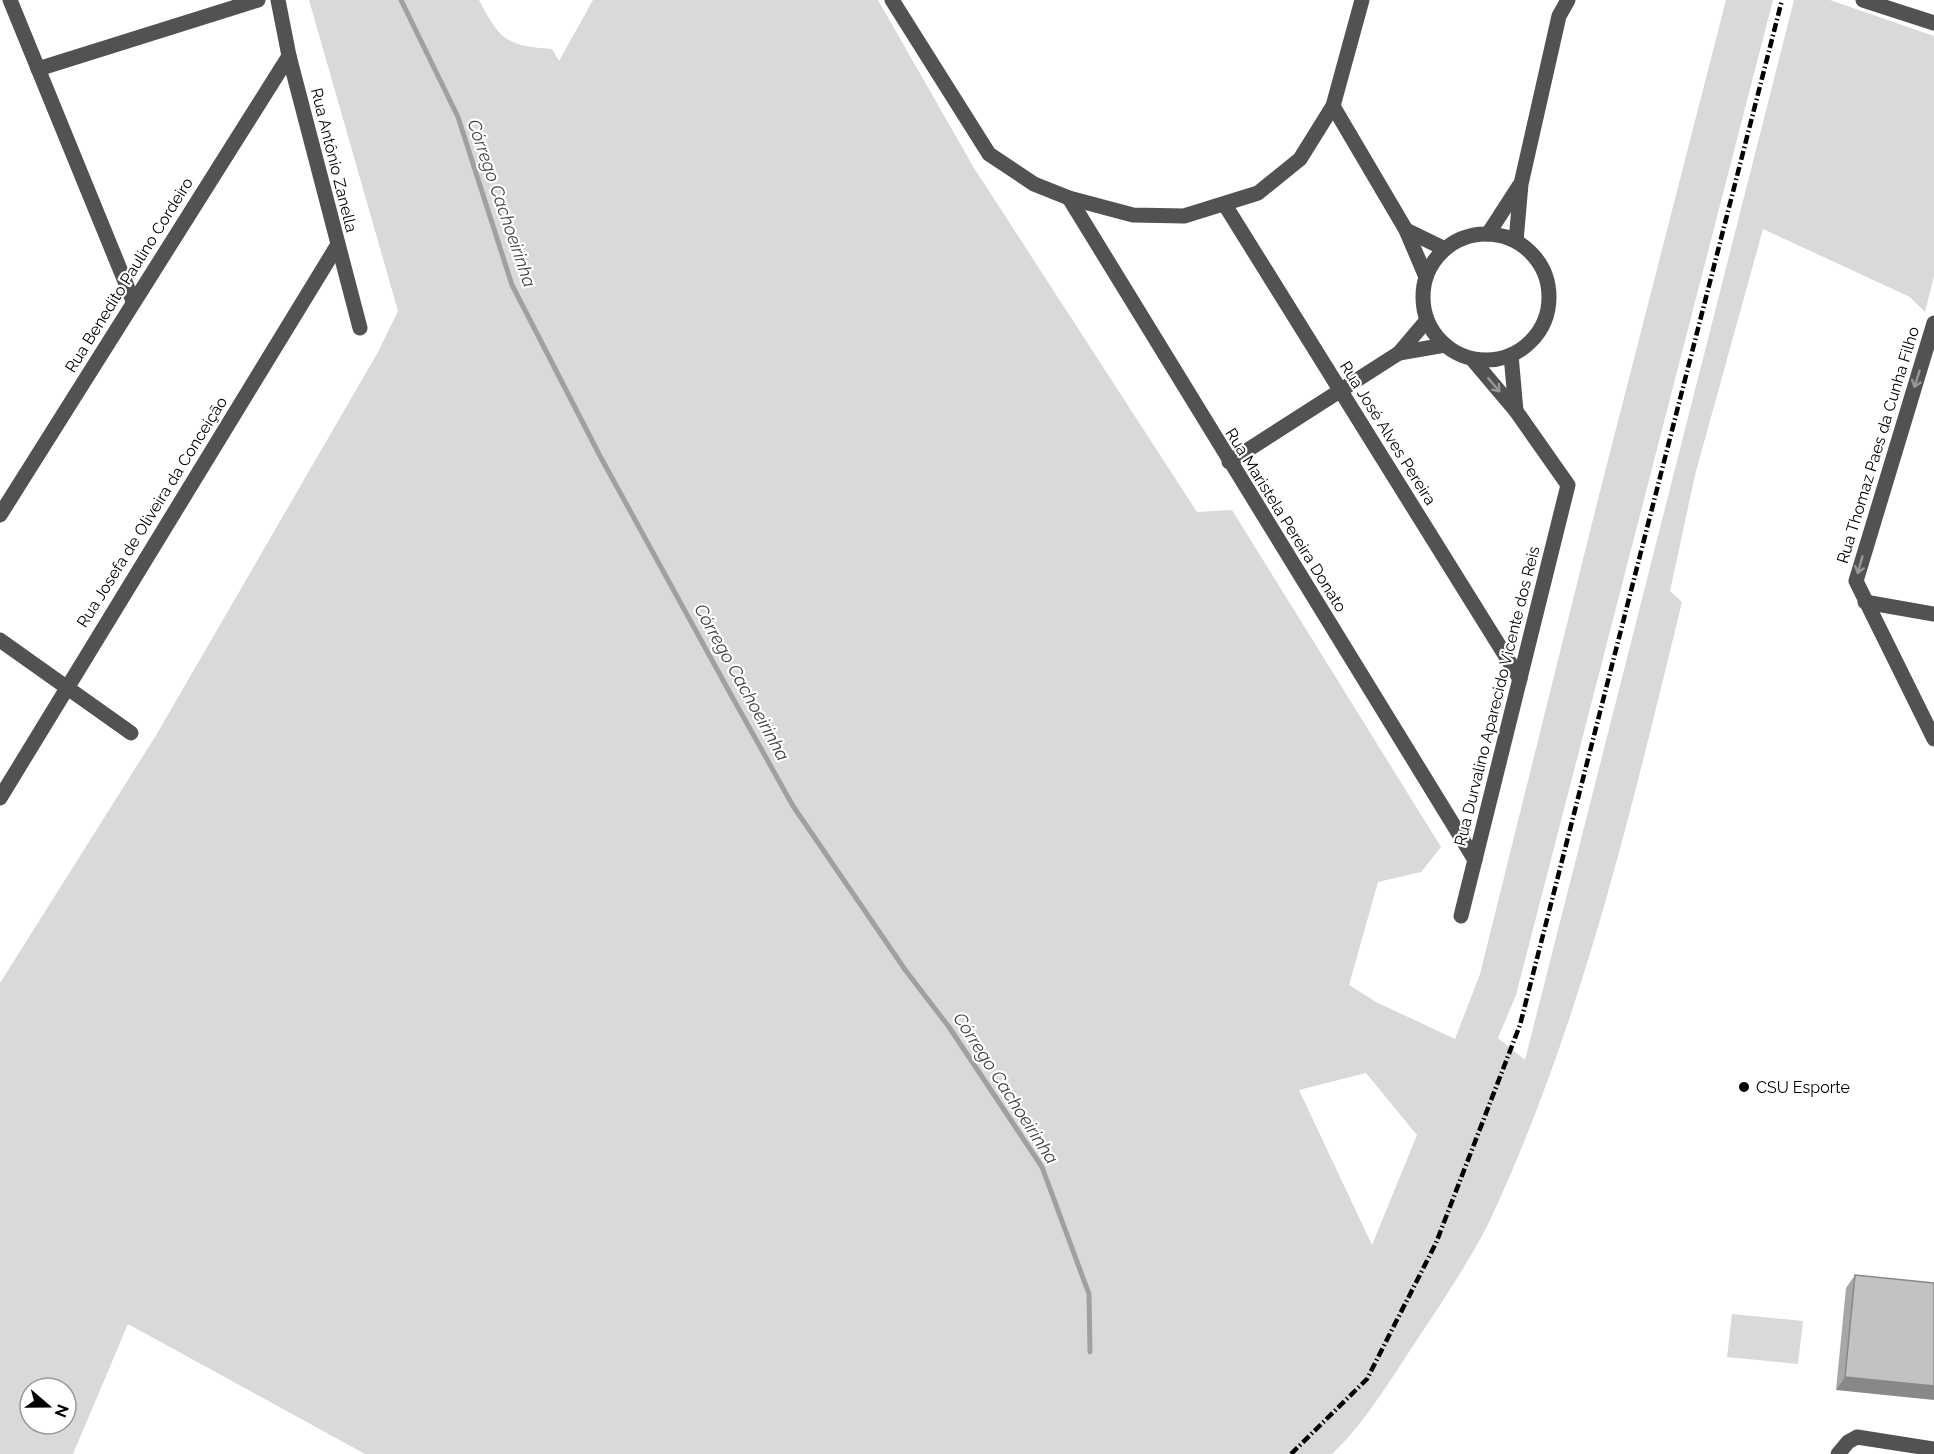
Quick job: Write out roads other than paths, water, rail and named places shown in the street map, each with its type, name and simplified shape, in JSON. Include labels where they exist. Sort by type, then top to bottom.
[{"type":"street","points":[[10,0],[134,301]]},
{"type":"street","points":[[38,69],[258,0]]},
{"type":"street","name":"Rua Antônio Zanella","points":[[278,0],[289,56],[360,328]]},
{"type":"street","points":[[892,0],[990,154],[1034,184],[1069,198],[1134,215],[1184,216],[1225,206],[1258,193],[1300,159],[1333,106],[1362,0]]},
{"type":"street","points":[[1516,242],[1521,184],[1559,16],[1568,0]]},
{"type":"street","points":[[1863,0],[1934,23]]},
{"type":"street","name":"Rua Benedito Paulino Cordeiro","points":[[0,515],[289,56]]},
{"type":"street","points":[[1333,106],[1406,231],[1426,277]]},
{"type":"street","points":[[1488,234],[1521,184]]},
{"type":"street","name":"Rua Maristela Pereira Donato","points":[[1069,198],[1475,860]]},
{"type":"street","name":"Rua José Alves Pereira","points":[[1225,206],[1520,679]]},
{"type":"street","points":[[1406,231],[1445,249]]},
{"type":"street","points":[[1472,359],[1492,360],[1511,355],[1521,349],[1538,333],[1547,311],[1545,276],[1540,266],[1526,248],[1516,242],[1488,234],[1465,238],[1445,249],[1426,277],[1423,298],[1427,320],[1445,345],[1472,359],[1516,411]]},
{"type":"street","name":"Rua Josefa de Oliveira da Conceição","points":[[0,798],[337,246]]},
{"type":"street","points":[[1229,462],[1399,353],[1427,320]]},
{"type":"street","name":"Rua Thomaz Paes da Cunha Filho","points":[[1934,323],[1857,572],[1857,585],[1934,740]]},
{"type":"street","points":[[1399,353],[1445,345]]},
{"type":"street","points":[[1511,355],[1516,411]]},
{"type":"street","name":"Rua Durvalino Aparecido Vicente dos Reis","points":[[1461,916],[1568,485],[1516,411]]},
{"type":"street","points":[[1865,602],[1934,614]]},
{"type":"street","points":[[0,640],[131,732]]},
{"type":"street","points":[[1838,1454],[1848,1442],[1857,1437],[1934,1449]]},
{"type":"waterway","name":"Córrego Cachoeirinha","points":[[401,0],[458,117],[512,285],[600,456],[730,693],[793,806],[906,971],[949,1027],[1042,1167],[1089,1294],[1090,1352]]},
{"type":"railway","points":[[1291,1454],[1367,1379],[1436,1243],[1520,1025],[1782,0]]},
{"type":"place","name":"CSU Esporte","points":[[1744,1087]]}]
